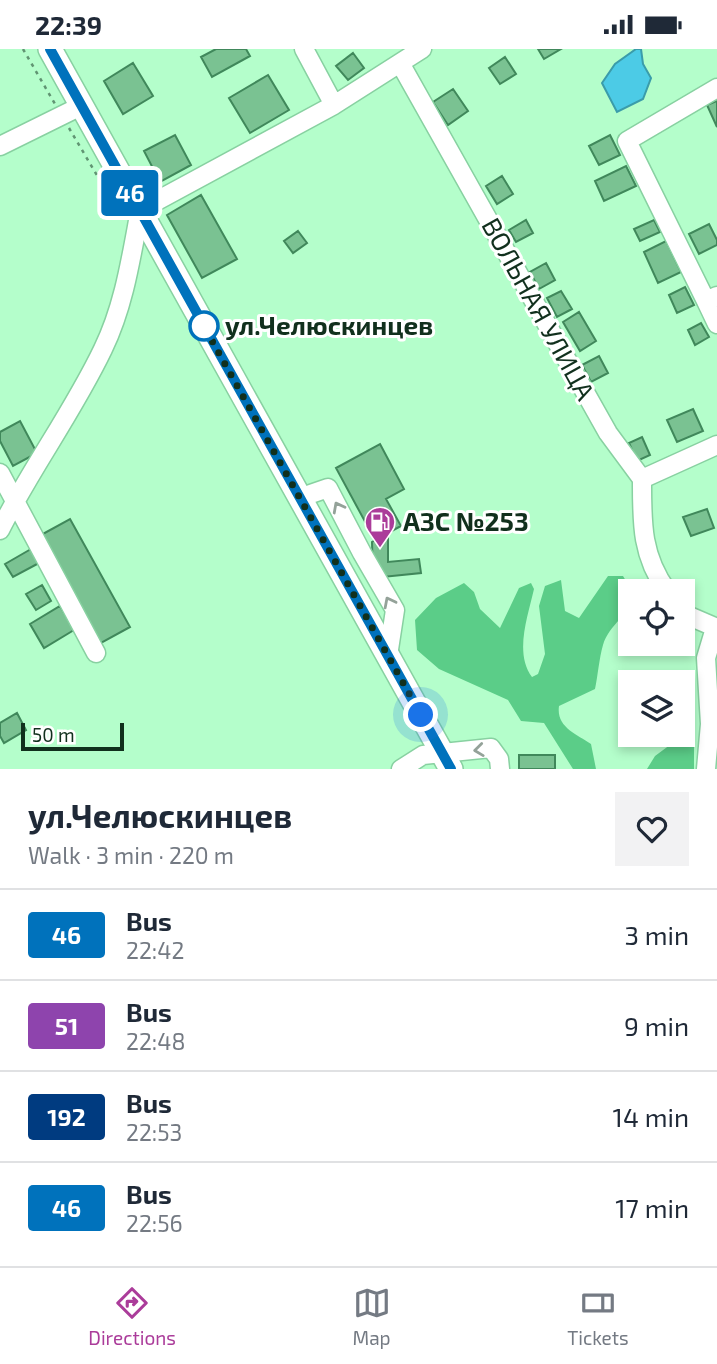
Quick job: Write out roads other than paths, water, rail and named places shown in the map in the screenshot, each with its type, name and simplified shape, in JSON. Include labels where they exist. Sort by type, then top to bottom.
[{"type":"main road","points":[[50,49],[447,761]]},
{"type":"street","points":[[304,49],[334,104]]},
{"type":"street","points":[[0,530],[103,349],[122,301],[140,211],[334,104],[422,49]]},
{"type":"street","name":"ВОЛЬНАЯ УЛИЦА","points":[[400,63],[608,433],[642,479]]},
{"type":"street","points":[[717,87],[627,141],[711,298],[717,324]]},
{"type":"street","points":[[0,146],[81,106]]},
{"type":"street","points":[[659,579],[642,533],[642,479],[717,445]]},
{"type":"street","points":[[0,473],[96,653]]},
{"type":"street","points":[[299,498],[328,488],[395,610],[388,656]]},
{"type":"street","points":[[337,566],[362,553]]},
{"type":"street","points":[[695,619],[716,628],[706,658],[710,724],[706,769]]},
{"type":"street","points":[[401,769],[423,755],[447,761],[491,748],[499,759],[500,769]]},
{"type":"water","points":[[636,49],[641,49],[643,64],[651,78],[643,99],[617,112],[602,83],[615,64]]},
{"type":"place","name":"ул.Челюскинцев","points":[[204,326]]},
{"type":"place","name":"АЗС №253","points":[[380,549]]}]
